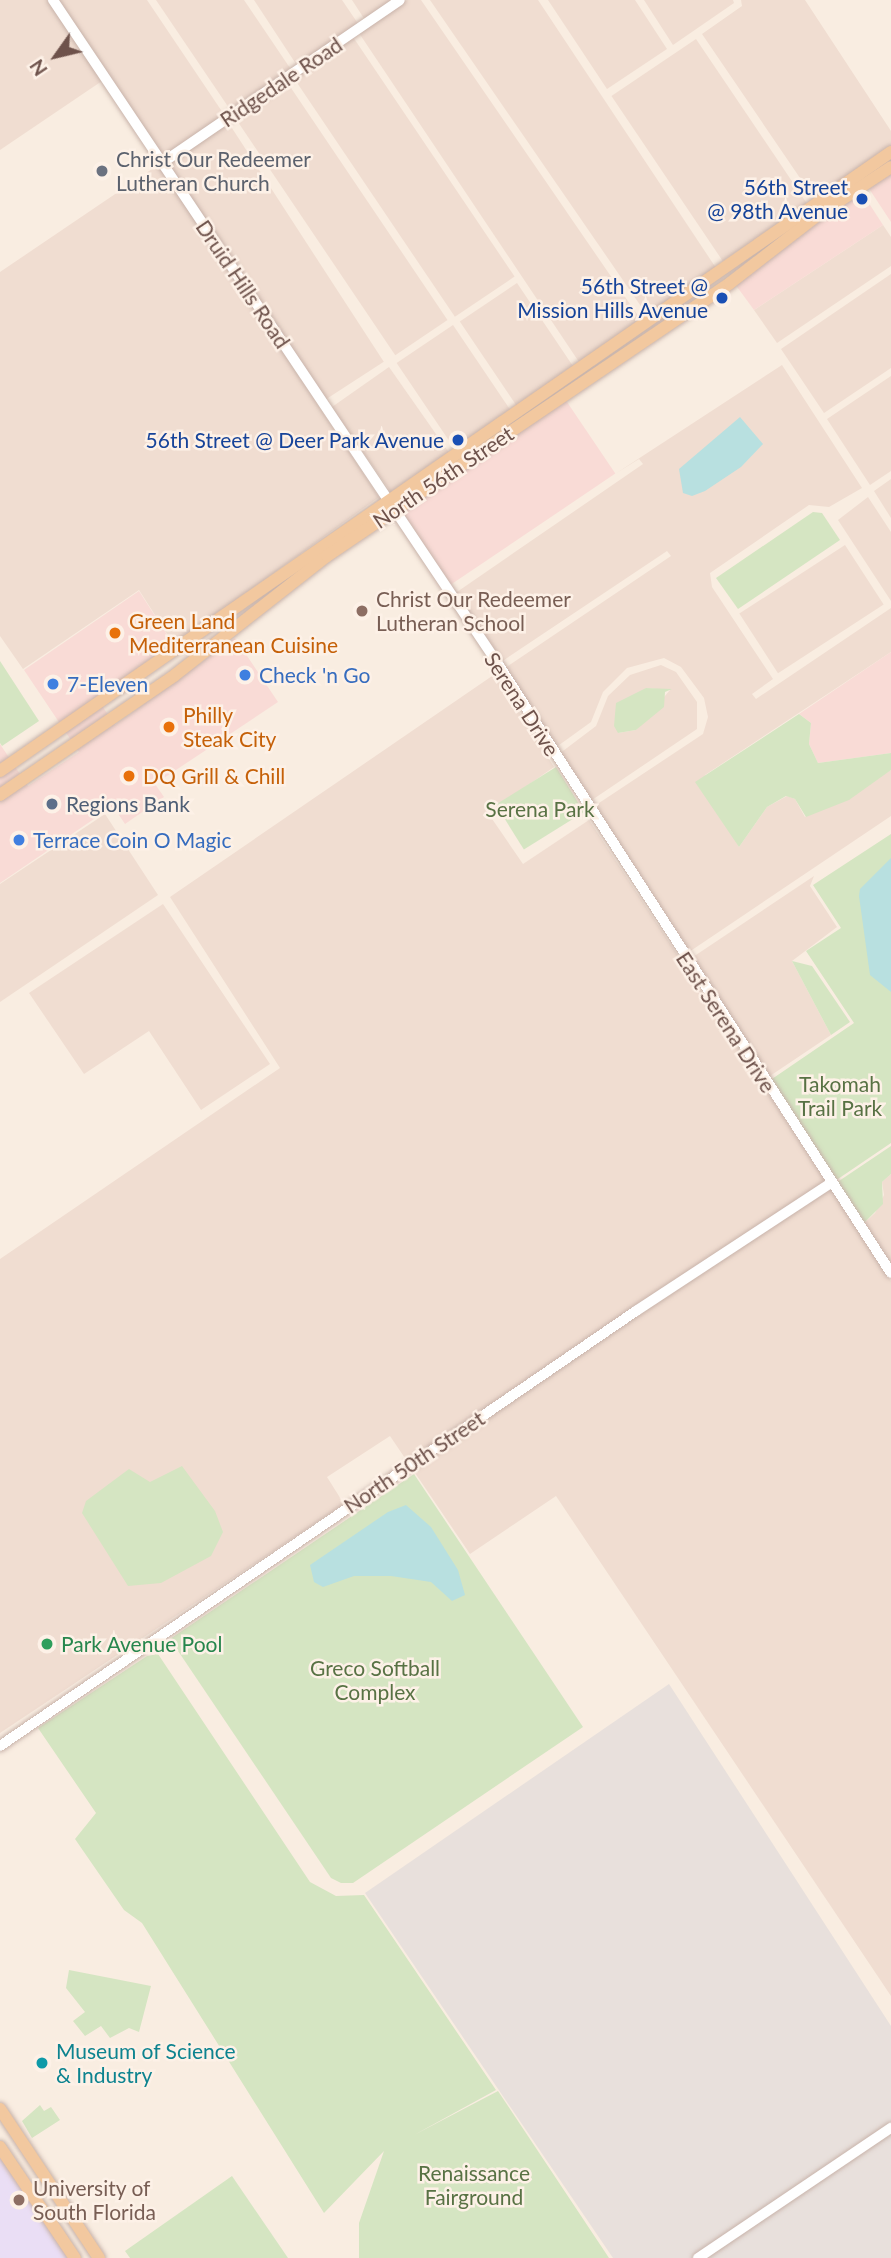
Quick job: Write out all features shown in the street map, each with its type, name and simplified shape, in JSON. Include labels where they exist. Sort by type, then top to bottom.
[{"type":"main road","name":"North 56th Street","points":[[0,771],[390,504],[730,283],[859,181],[891,152]]},
{"type":"main road","name":"North 56th Street","points":[[859,181],[891,167]]},
{"type":"main road","name":"North 56th Street","points":[[5,791],[148,694],[390,504]]},
{"type":"main road","points":[[137,678],[148,694]]},
{"type":"main road","points":[[0,771],[5,791]]},
{"type":"main road","points":[[3,2118],[99,2258]]},
{"type":"main road","points":[[0,2147],[75,2258]]},
{"type":"street","name":"Druid Hills Road","points":[[53,0],[390,504]]},
{"type":"street","name":"Ridgedale Road","points":[[162,163],[400,0]]},
{"type":"street","name":"Serena Drive","points":[[390,504],[500,667],[609,841]]},
{"type":"street","name":"East Serena Drive","points":[[609,841],[891,1273]]},
{"type":"street","name":"North 50th Street","points":[[0,1746],[262,1564],[831,1183]]},
{"type":"street","points":[[698,2258],[891,2127]]},
{"type":"shaded area","points":[[0,0],[47,0],[102,81],[0,150]]},
{"type":"shaded area","points":[[58,0],[147,0],[225,116],[163,157]]},
{"type":"shaded area","points":[[156,0],[244,0],[292,71],[231,111]]},
{"type":"shaded area","points":[[254,0],[342,0],[359,25],[298,67]]},
{"type":"shaded area","points":[[352,0],[394,0],[365,20]]},
{"type":"shaded area","points":[[407,0],[421,0],[643,323],[581,365],[359,33]]},
{"type":"shaded area","points":[[430,0],[538,0],[718,271],[649,318]]},
{"type":"shaded area","points":[[548,0],[635,0],[667,49],[607,89]]},
{"type":"shaded area","points":[[644,0],[733,0],[734,3],[673,45]]},
{"type":"shaded area","points":[[741,0],[805,0],[891,131],[891,148],[815,200],[702,34],[742,6]]},
{"type":"shaded area","points":[[353,37],[515,277],[455,317],[293,77]]},
{"type":"shaded area","points":[[696,39],[807,204],[723,261],[611,96]]},
{"type":"shaded area","points":[[287,82],[447,320],[395,355],[235,117]]},
{"type":"shaded area","points":[[228,122],[384,362],[323,402],[167,162]]},
{"type":"shaded area","points":[[158,165],[379,497],[174,645],[139,590],[23,669],[0,636],[0,272]]},
{"type":"shaded area","points":[[891,171],[891,222],[868,187]]},
{"type":"shaded area","points":[[861,191],[883,225],[754,310],[735,284]]},
{"type":"shaded area","points":[[883,225],[891,237],[891,266],[777,343],[754,310]]},
{"type":"shaded area","points":[[891,274],[891,368],[824,413],[781,349]]},
{"type":"shaded area","points":[[517,283],[575,368],[517,407],[460,322]]},
{"type":"shaded area","points":[[453,325],[512,412],[455,450],[397,363]]},
{"type":"shaded area","points":[[782,365],[862,488],[829,507],[809,505],[710,573],[712,587],[773,679],[752,694],[756,699],[891,608],[891,652],[705,775],[739,847],[767,807],[787,796],[795,799],[805,817],[891,770],[891,816],[686,954],[593,807],[703,734],[708,717],[704,698],[681,667],[664,658],[627,668],[603,692],[591,722],[555,748],[505,668],[671,556],[667,551],[501,662],[454,594],[643,464],[639,459],[615,474]]},
{"type":"shaded area","points":[[389,367],[449,453],[392,493],[332,407]]},
{"type":"shaded area","points":[[891,376],[891,471],[870,485],[827,419]]},
{"type":"shaded area","points":[[565,399],[615,474],[449,586],[398,511]]},
{"type":"shaded area","points":[[891,479],[891,518],[874,491]]},
{"type":"shaded area","points":[[868,497],[891,532],[891,601],[838,520]]},
{"type":"shaded area","points":[[845,545],[884,605],[778,673],[739,614]]},
{"type":"shaded area","points":[[139,591],[173,644],[96,697],[115,725],[235,638],[278,702],[155,784],[164,797],[125,824],[113,806],[0,883],[0,744],[28,786],[79,752],[24,670]]},
{"type":"shaded area","points":[[891,652],[891,753],[818,763],[809,744],[811,723],[799,714]]},
{"type":"shaded area","points":[[661,665],[676,672],[697,702],[697,729],[589,802],[559,754],[596,726],[608,696],[630,675]],"holes":[[[646,688],[670,690],[636,730],[618,733]]]},
{"type":"shaded area","points":[[495,674],[554,767],[488,813],[523,864],[589,820],[891,1281],[891,1996],[556,1496],[470,1554],[390,1436],[327,1477],[344,1504],[0,1733],[0,1259],[280,1068],[170,897]]},
{"type":"shaded area","points":[[105,814],[158,895],[0,1002],[0,884]]},
{"type":"shaded area","points":[[814,876],[810,886],[837,927],[792,961],[831,1035],[767,1078],[690,959]]},
{"type":"shaded area","points":[[163,904],[270,1064],[201,1110],[149,1031],[84,1074],[29,993]]},
{"type":"shaded area","points":[[891,1174],[891,1266],[863,1224],[875,1213],[884,1195],[882,1182]]},
{"type":"shaded area","points":[[669,1684],[891,2026],[891,2258],[613,2258],[365,1893]]},
{"type":"shaded area","name":"University of South Florida","points":[[0,2142],[78,2258],[0,2258]]},
{"type":"green space","points":[[813,512],[822,513],[840,540],[738,609],[716,578]]},
{"type":"green space","points":[[0,661],[39,721],[2,746],[0,743]]},
{"type":"green space","points":[[646,688],[672,689],[665,692],[664,707],[636,730],[618,733],[614,726],[616,703]]},
{"type":"green space","points":[[799,714],[811,723],[809,744],[818,763],[891,753],[891,770],[849,800],[806,817],[795,799],[786,796],[767,807],[739,847],[695,782]]},
{"type":"green space","name":"Serena Park","points":[[556,767],[584,812],[524,850],[496,805]]},
{"type":"green space","name":"Takomah Trail Park","points":[[891,834],[891,1143],[835,1181],[769,1081],[854,1023],[806,951],[841,928],[813,885]]},
{"type":"green space","points":[[792,961],[812,966],[850,1022],[831,1035]]},
{"type":"green space","points":[[891,1146],[891,1174],[882,1182],[883,1204],[863,1224],[836,1183]]},
{"type":"green space","points":[[182,1466],[215,1511],[223,1532],[211,1556],[161,1583],[128,1586],[82,1513],[86,1501],[129,1469],[150,1482]]},
{"type":"green space","name":"Greco Softball Complex","points":[[414,1474],[583,1727],[353,1883],[341,1883],[331,1878],[170,1639]]},
{"type":"green space","name":"Renaissance Fairground","points":[[158,1654],[310,1882],[336,1896],[364,1895],[496,2090],[414,2135],[498,2091],[609,2258],[359,2258],[359,2223],[384,2151],[324,2213],[142,1923],[124,1910],[75,1839],[96,1813],[38,1728],[147,1656]]},
{"type":"green space","points":[[69,1970],[151,1986],[139,2032],[129,2028],[110,2038],[101,2026],[85,2036],[73,2021],[85,2012],[66,1988]]},
{"type":"green space","points":[[40,2105],[44,2111],[51,2107],[60,2120],[32,2138],[22,2121]]},
{"type":"green space","points":[[232,2176],[288,2258],[130,2258],[125,2251]]},
{"type":"water","points":[[740,417],[763,444],[741,467],[705,491],[692,496],[683,493],[679,469]]},
{"type":"water","points":[[891,858],[891,992],[870,975],[859,896],[860,889]]},
{"type":"water","points":[[406,1505],[431,1527],[458,1570],[465,1595],[452,1601],[431,1582],[391,1576],[354,1576],[323,1587],[314,1582],[310,1565],[388,1512]]},
{"type":"place","name":"Christ Our Redeemer Lutheran Church","points":[[102,171]]},
{"type":"place","name":"56th Street @ 98th Avenue","points":[[862,199]]},
{"type":"place","name":"56th Street @ Mission Hills Avenue","points":[[722,298]]},
{"type":"place","name":"56th Street @ Deer Park Avenue","points":[[458,440]]},
{"type":"place","name":"Christ Our Redeemer Lutheran School","points":[[362,611]]},
{"type":"place","name":"Green Land Mediterranean Cuisine","points":[[115,633]]},
{"type":"place","name":"Check 'n Go","points":[[245,675]]},
{"type":"place","name":"7-Eleven","points":[[53,684]]},
{"type":"place","name":"Philly Steak City","points":[[169,727]]},
{"type":"place","name":"DQ Grill & Chill","points":[[129,776]]},
{"type":"place","name":"Regions Bank","points":[[52,804]]},
{"type":"place","name":"Terrace Coin O Magic","points":[[19,840]]},
{"type":"place","name":"Park Avenue Pool","points":[[47,1644]]},
{"type":"place","name":"Museum of Science & Industry","points":[[42,2063]]},
{"type":"place","name":"University of South Florida","points":[[19,2200]]}]
